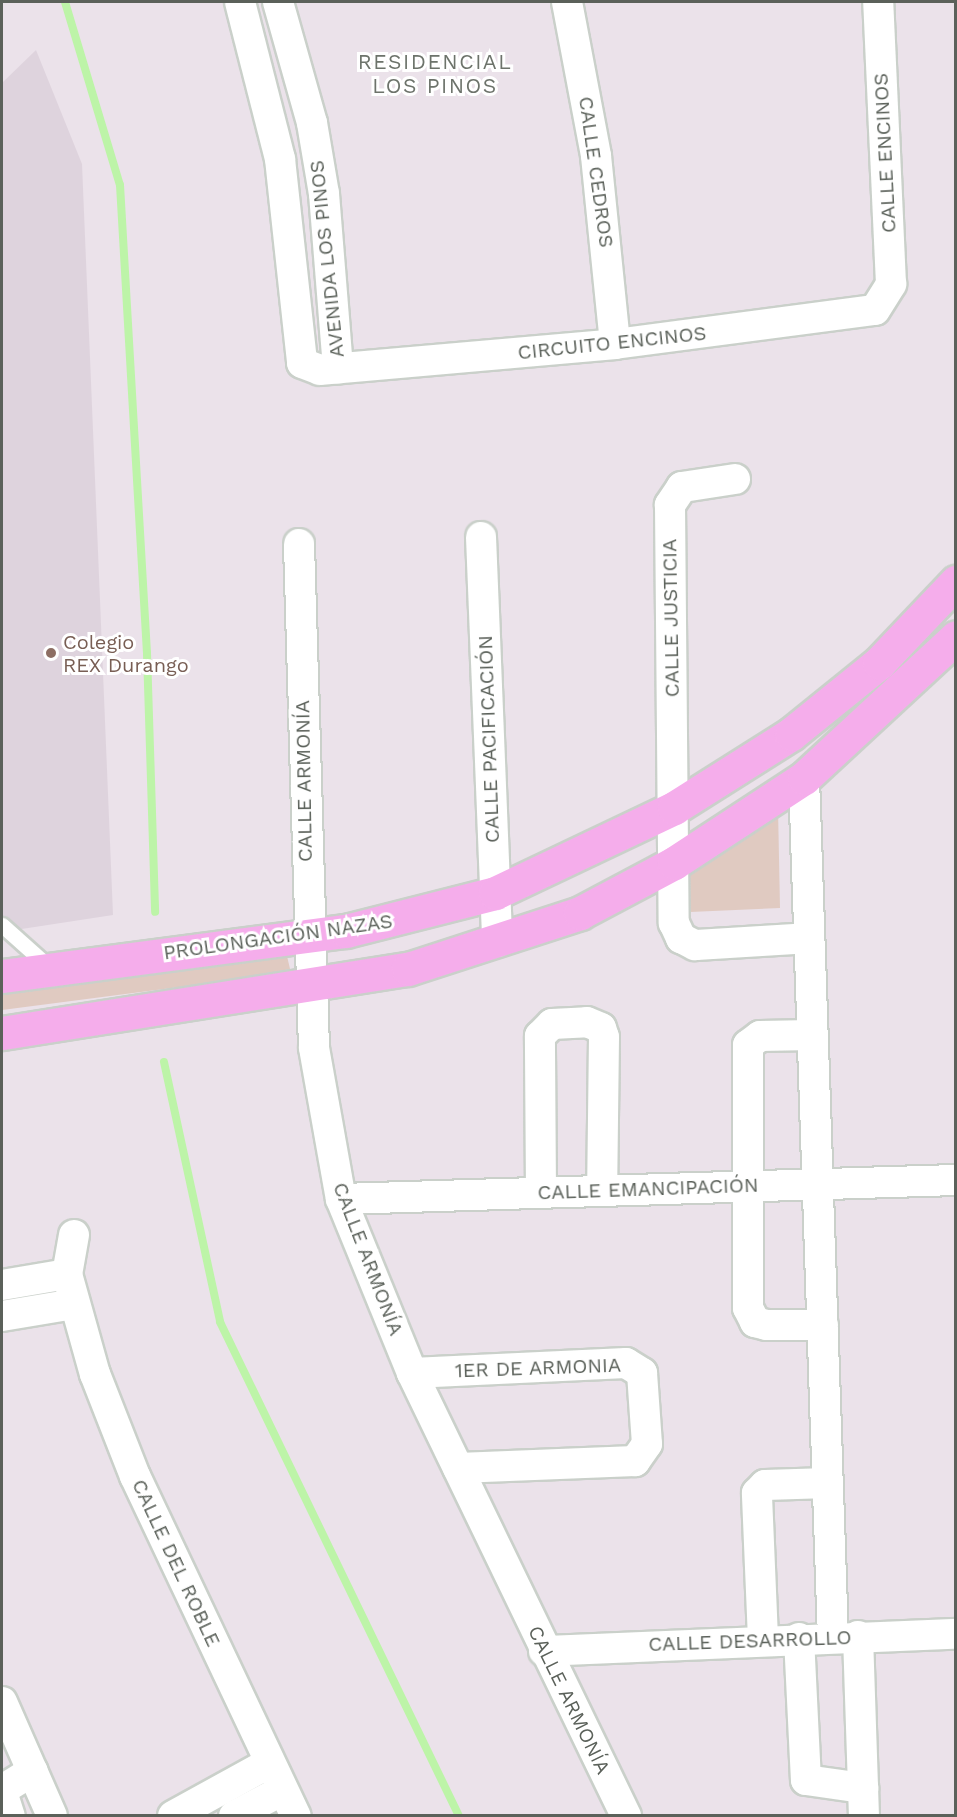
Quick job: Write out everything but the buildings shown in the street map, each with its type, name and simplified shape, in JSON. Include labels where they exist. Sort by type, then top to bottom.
[{"type":"main road","name":"PROLONGACIÓN NAZAS","points":[[2,976],[308,936],[398,920],[495,893],[674,808],[791,734],[879,663],[956,582]]},
{"type":"main road","points":[[2,1033],[408,969],[497,942],[580,913],[674,863],[804,778],[956,637]]},
{"type":"street","name":"AVENIDA LOS PINOS","points":[[248,2],[280,159],[302,363],[313,369],[338,368],[324,194],[312,123],[278,2]]},
{"type":"street","name":"CALLE CEDROS","points":[[567,2],[597,167],[615,344]]},
{"type":"street","name":"CALLE ENCINOS","points":[[878,2],[891,284],[883,303]]},
{"type":"street","name":"CIRCUITO ENCINOS","points":[[338,368],[615,344],[865,314],[883,303]]},
{"type":"street","name":"CALLE JUSTICIA","points":[[735,478],[682,487],[670,505],[674,923],[687,943],[808,939]]},
{"type":"street","name":"CALLE PACIFICACIÓN","points":[[481,537],[497,942]]},
{"type":"street","name":"CALLE ARMONÍA","points":[[299,544],[310,985],[325,1126],[341,1199],[412,1373],[544,1650],[626,1815]]},
{"type":"street","points":[[799,1638],[806,1780],[863,1802],[828,1483],[804,778]]},
{"type":"street","points":[[541,1193],[540,1036],[552,1024],[587,1022],[601,1028],[604,1037],[602,1191]]},
{"type":"street","points":[[812,1035],[760,1036],[748,1045],[747,1186],[750,1316],[766,1325],[823,1325]]},
{"type":"street","name":"CALLE EMANCIPACIÓN","points":[[341,1199],[956,1180]]},
{"type":"street","points":[[2,1285],[67,1274],[74,1235]]},
{"type":"street","name":"CALLE DEL ROBLE","points":[[67,1274],[74,1304],[135,1476],[269,1763],[290,1803]]},
{"type":"street","points":[[2,1316],[74,1304]]},
{"type":"street","name":"1ER DE ARMONIA","points":[[412,1373],[626,1363],[642,1373],[647,1444],[635,1461],[458,1468]]},
{"type":"street","points":[[763,1639],[757,1493],[765,1485],[828,1483]]},
{"type":"street","name":"CALLE DESARROLLO","points":[[544,1650],[763,1639],[956,1634]]},
{"type":"street","points":[[2,1702],[52,1815]]},
{"type":"street","points":[[173,1815],[269,1763]]},
{"type":"street","points":[[10,1815],[2,1791],[33,1771]]},
{"type":"street","points":[[234,1815],[290,1803]]},
{"type":"lane","points":[[2,925],[51,969]]},
{"type":"shaded area","name":"Colegio REX Durango","points":[[36,50],[82,164],[113,915],[2,932],[2,83]]},
{"type":"shaded area","points":[[778,808],[780,908],[690,912],[688,860]]},
{"type":"shaded area","points":[[287,956],[290,969],[241,979],[2,1010],[2,994]]},
{"type":"waterway","points":[[65,2],[120,185],[147,653],[155,912]]},
{"type":"waterway","points":[[164,1062],[220,1322],[459,1816]]},
{"type":"place","name":"Colegio REX Durango","points":[[51,653]]},
{"type":"district","name":"RESIDENCIAL LOS PINOS","points":[[435,74]]}]
